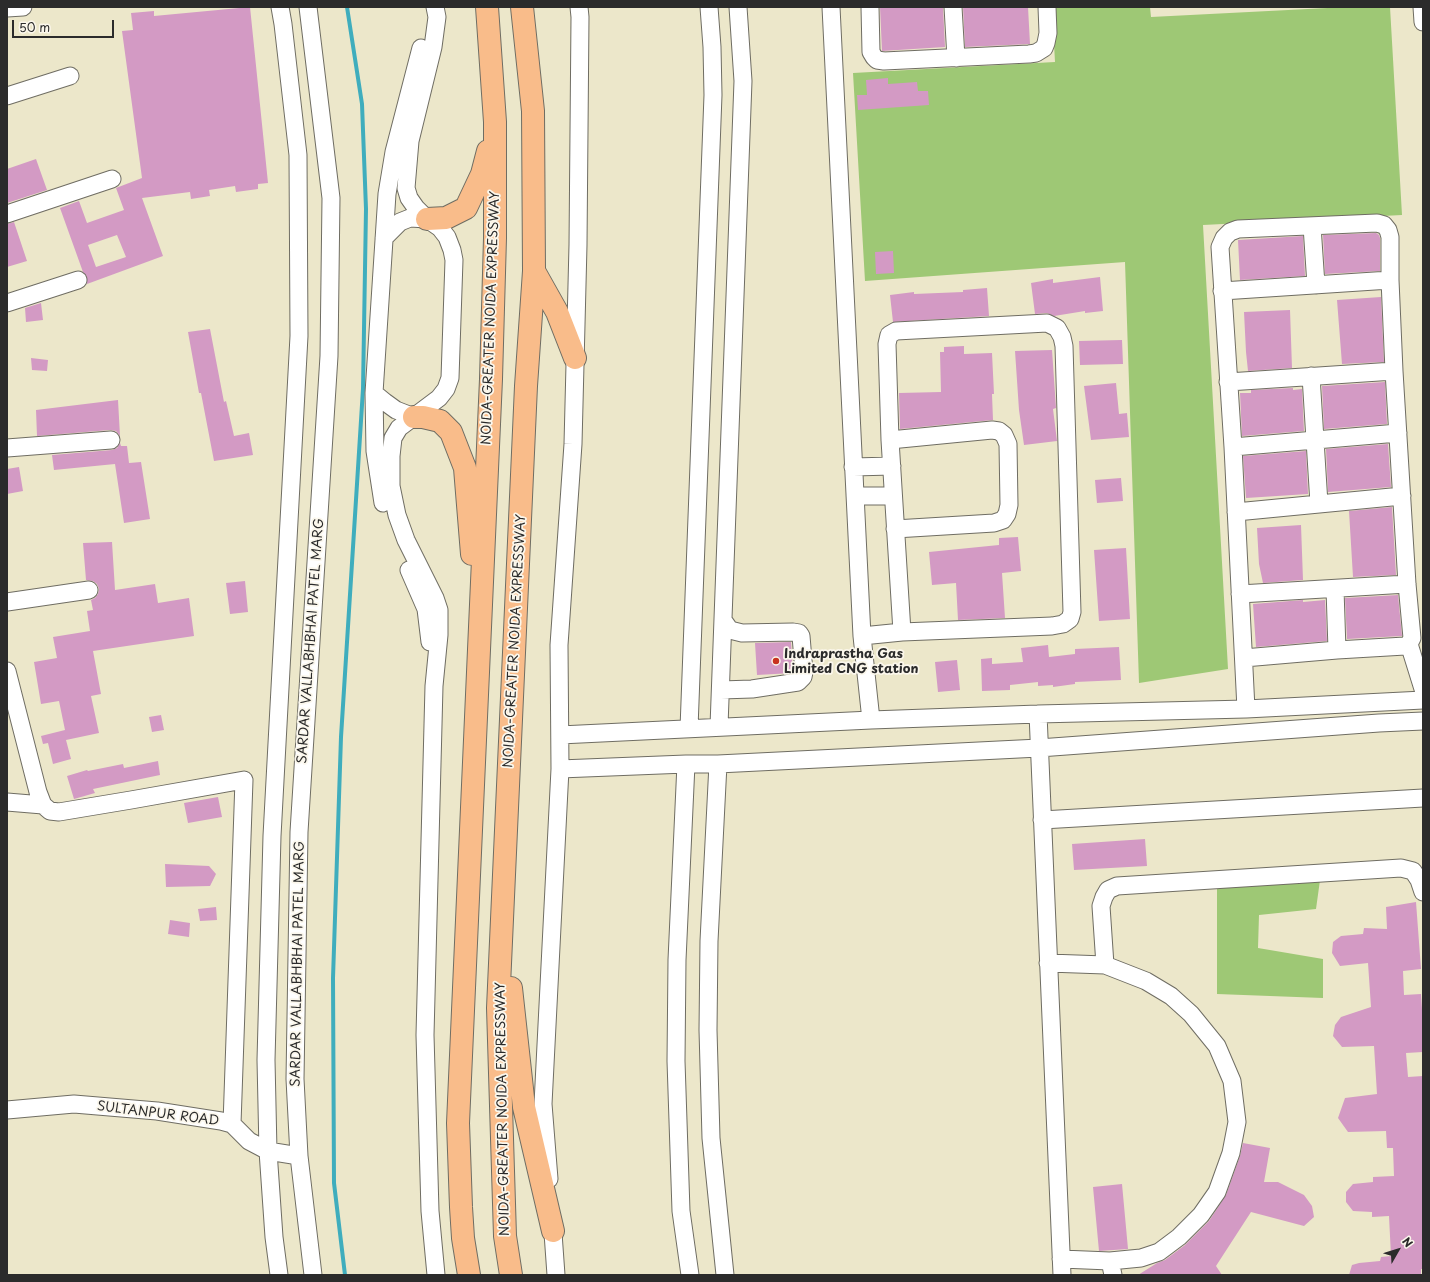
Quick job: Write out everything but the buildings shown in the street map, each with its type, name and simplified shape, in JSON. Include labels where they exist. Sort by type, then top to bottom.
[{"type":"highway","name":"NOIDA-GREATER NOIDA EXPRESSWAY","points":[[469,1275],[463,1238],[458,1123],[491,387],[495,238],[495,122],[487,7]]},
{"type":"highway","name":"NOIDA-GREATER NOIDA EXPRESSWAY","points":[[512,1275],[505,1236],[498,1008],[526,386],[534,271],[533,111],[522,7]]},
{"type":"highway","points":[[427,220],[446,218],[466,208],[482,174],[495,122]]},
{"type":"highway","points":[[534,271],[557,312],[575,358]]},
{"type":"highway","points":[[414,417],[423,417],[440,421],[451,432],[465,468],[470,535],[480,618]]},
{"type":"highway","points":[[502,916],[524,1106],[552,1231]]},
{"type":"street","points":[[7,8],[22,7]]},
{"type":"street","name":"SARDAR VALLABHBHAI PATEL MARG","points":[[279,1275],[274,1237],[268,1151],[266,1060],[272,836],[300,336],[298,155],[280,7]]},
{"type":"street","name":"SARDAR VALLABHBHAI PATEL MARG","points":[[308,7],[331,198],[329,356],[299,832],[295,1079],[299,1156],[313,1275]]},
{"type":"street","points":[[556,1275],[543,1104],[560,769],[560,645],[573,444],[578,245],[579,7]]},
{"type":"street","points":[[688,728],[713,95],[709,7]]},
{"type":"street","points":[[719,726],[743,81],[738,7]]},
{"type":"street","points":[[831,7],[862,636],[871,720]]},
{"type":"street","points":[[870,7],[871,52],[877,60],[884,61],[1036,53],[1044,48],[1046,43],[1048,33],[1047,7]]},
{"type":"street","points":[[953,7],[956,58]]},
{"type":"street","points":[[1422,7],[1423,22]]},
{"type":"street","points":[[436,12],[433,47],[410,141],[406,188],[409,198],[427,220],[440,228],[447,237],[452,250],[454,260],[450,378],[446,389],[439,398],[399,428],[393,438],[391,456],[391,486],[397,515],[406,540],[435,598],[439,610],[439,635],[434,686],[425,1035],[430,1211],[436,1275]]},
{"type":"street","points":[[434,686],[426,609],[386,515],[382,500],[375,451],[374,393],[387,194],[394,152],[420,50],[436,12]]},
{"type":"street","points":[[7,96],[70,76]]},
{"type":"street","points":[[7,214],[112,179]]},
{"type":"street","points":[[384,238],[400,222],[410,218],[427,220]]},
{"type":"street","points":[[1244,658],[1405,646],[1409,644],[1412,638],[1407,584],[1394,371],[1390,280],[1390,237],[1388,230],[1384,225],[1377,223],[1238,228],[1230,232],[1224,238],[1220,247],[1233,447],[1246,709]]},
{"type":"street","points":[[1312,226],[1316,285]]},
{"type":"street","points":[[7,303],[78,280]]},
{"type":"street","points":[[1222,291],[1390,280]]},
{"type":"street","points":[[862,636],[902,632],[1052,626],[1063,624],[1070,619],[1072,612],[1064,346],[1062,337],[1057,328],[1046,322],[896,331],[889,335],[887,344],[890,440],[902,632]]},
{"type":"street","points":[[1228,382],[1394,371]]},
{"type":"street","points":[[1311,376],[1319,504]]},
{"type":"street","points":[[374,393],[396,410],[414,417]]},
{"type":"street","points":[[890,440],[992,430],[998,431],[1004,435],[1008,444],[1009,506],[1007,514],[1003,520],[994,523],[895,529]]},
{"type":"street","points":[[1233,447],[1398,433]]},
{"type":"street","points":[[7,448],[111,440]]},
{"type":"street","points":[[854,467],[892,466]]},
{"type":"street","points":[[855,496],[893,496]]},
{"type":"street","points":[[1236,512],[1402,496]]},
{"type":"street","points":[[1240,594],[1407,584]]},
{"type":"street","points":[[1334,589],[1337,650]]},
{"type":"street","points":[[7,602],[89,590]]},
{"type":"street","points":[[720,690],[752,689],[798,682],[803,677],[804,672],[802,636],[799,633],[742,633],[730,630],[723,620]]},
{"type":"street","points":[[1409,644],[1423,689]]},
{"type":"street","points":[[7,671],[38,792],[43,805],[50,811],[59,812],[244,780],[232,1124]]},
{"type":"street","points":[[560,735],[719,726],[1038,714],[1246,709],[1423,700]]},
{"type":"street","points":[[1038,714],[1048,963],[1062,1267],[1111,1268],[1159,1252],[1179,1237],[1201,1215],[1217,1192],[1231,1153],[1237,1122],[1232,1082],[1217,1046],[1191,1014],[1171,996],[1146,981],[1105,964],[1048,963]]},
{"type":"street","points":[[560,769],[718,764],[1039,748],[1379,723],[1423,722]]},
{"type":"street","points":[[686,764],[677,960],[676,1061],[681,1211],[690,1275]]},
{"type":"street","points":[[718,764],[709,941],[708,1030],[711,1138],[725,1275]]},
{"type":"street","points":[[1042,820],[1423,798]]},
{"type":"street","points":[[7,802],[43,805]]},
{"type":"street","points":[[1105,964],[1101,906],[1104,896],[1108,890],[1117,886],[1401,868],[1413,871],[1419,880],[1423,892]]},
{"type":"street","name":"SULTANPUR ROAD","points":[[7,1110],[74,1104],[157,1111],[232,1124],[249,1140],[268,1151],[299,1156]]},
{"type":"green space","points":[[1052,7],[1150,7],[1151,17],[1347,7],[1390,7],[1402,215],[1203,225],[1228,669],[1139,683],[1125,262],[865,281],[853,73],[1055,62]]},
{"type":"green space","points":[[1321,873],[1316,909],[1259,915],[1258,948],[1323,959],[1323,998],[1217,994],[1217,880]]},
{"type":"waterway","points":[[345,1275],[334,1183],[333,978],[341,737],[363,389],[366,209],[362,104],[347,7]]},
{"type":"place","name":"Indraprastha Gas Limited CNG station","points":[[776,661]]}]
